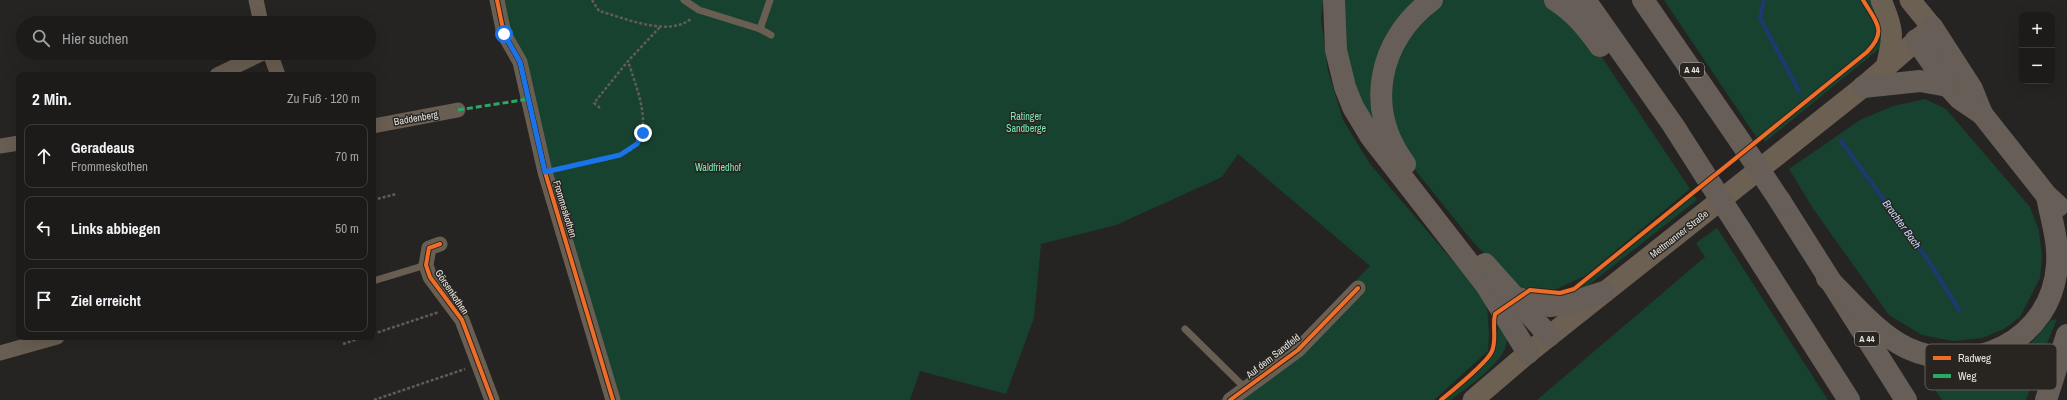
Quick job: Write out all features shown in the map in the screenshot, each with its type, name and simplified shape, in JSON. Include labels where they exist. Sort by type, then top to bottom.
[{"type":"highway","points":[[1334,0],[1336,50],[1345,87],[1354,107],[1371,137],[1486,285],[1528,353]]},
{"type":"highway","points":[[1432,0],[1408,20],[1397,37],[1386,61],[1381,90],[1384,119],[1401,159],[1416,179],[1499,281],[1517,298],[1550,336]]},
{"type":"highway","points":[[1555,0],[1574,14],[1588,28],[1654,121],[1673,125]]},
{"type":"highway","points":[[1585,0],[1673,125],[1849,400]]},
{"type":"highway","name":"A 44","points":[[1643,0],[1780,201],[1827,278],[1906,400]]},
{"type":"highway","points":[[1932,27],[1972,89],[1982,114],[2047,196],[2061,210],[2067,220]]},
{"type":"highway","points":[[1916,40],[1948,86],[1960,99],[1982,114]]},
{"type":"highway","points":[[1863,87],[1920,81],[1948,86]]},
{"type":"highway","points":[[2009,344],[2032,325],[2050,296],[2056,271],[2057,252],[2047,196]]},
{"type":"highway","points":[[1827,278],[1891,338],[1906,347],[1925,354]]},
{"type":"highway","points":[[1517,298],[1550,306],[1567,304],[1604,292]]},
{"type":"highway","points":[[2057,366],[2067,335]]},
{"type":"highway","points":[[2046,400],[2049,390]]},
{"type":"main road","points":[[1881,0],[1891,24],[1891,46],[1886,67]]},
{"type":"main road","points":[[1888,0],[1916,40]]},
{"type":"main road","points":[[1910,0],[1932,27]]},
{"type":"main road","name":"Mettmanner Straße","points":[[1473,400],[1528,353],[1604,292],[1863,87],[1932,27]]},
{"type":"street","points":[[256,0],[259,16]]},
{"type":"street","name":"Frommeskothen","points":[[497,0],[504,34],[520,62],[545,172],[613,400]]},
{"type":"street","points":[[223,72],[248,60]]},
{"type":"street","points":[[273,60],[277,72]]},
{"type":"street","name":"Baddenberg","points":[[376,125],[458,110]]},
{"type":"street","points":[[0,146],[16,143]]},
{"type":"street","name":"Görsenkothen","points":[[440,244],[429,248],[426,265],[430,277],[462,320],[492,400]]},
{"type":"street","name":"Auf dem Sandfeld","points":[[1230,400],[1298,350],[1358,288]]},
{"type":"street","points":[[0,353],[46,340]]},
{"type":"lane","points":[[684,0],[699,10],[760,29],[771,35]]},
{"type":"lane","points":[[760,29],[770,0]]},
{"type":"lane","name":"Görsenkothen","points":[[376,280],[426,265]]},
{"type":"lane","points":[[1185,329],[1246,388]]},
{"type":"path","points":[[592,0],[599,11],[660,27],[672,28],[679,25],[690,20],[699,10]]},
{"type":"path","points":[[600,108],[594,103],[628,61],[660,27]]},
{"type":"path","points":[[545,172],[620,155],[637,144],[643,133],[644,122],[628,61]]},
{"type":"path","points":[[376,199],[396,194]]},
{"type":"path","points":[[376,333],[453,308]]},
{"type":"path","points":[[343,344],[355,340]]},
{"type":"path","points":[[374,400],[479,364]]},
{"type":"green space","points":[[497,0],[1323,0],[1321,18],[1328,71],[1343,120],[1370,164],[1475,287],[1487,306],[1489,334],[1488,351],[1434,400],[1220,400],[1290,348],[1370,266],[1238,154],[1222,177],[1116,225],[1041,244],[1034,318],[1006,394],[920,371],[910,400],[613,400]]},
{"type":"green space","points":[[1341,0],[1421,0],[1385,45],[1388,153],[1347,71]]},
{"type":"green space","points":[[1444,0],[1548,0],[1583,29],[1690,189],[1585,276],[1556,289],[1520,289],[1473,242],[1412,166],[1397,141],[1387,94],[1407,33],[1439,2]]},
{"type":"green space","points":[[1664,0],[1861,0],[1876,24],[1878,36],[1867,50],[1757,138]]},
{"type":"green space","points":[[1865,0],[1871,0],[1883,24],[1884,35],[1879,49],[1765,142],[1763,138],[1877,45],[1880,27],[1876,16]]},
{"type":"green space","points":[[1925,99],[1946,109],[2030,207],[2039,231],[2042,256],[2040,278],[2020,317],[2004,329],[1982,338],[1953,341],[1922,335],[1889,315],[1814,210],[1789,169],[1860,120],[1893,106]]},
{"type":"green space","points":[[1694,195],[1697,200],[1581,291],[1568,298],[1529,293],[1557,295],[1573,291]]},
{"type":"green space","points":[[1717,228],[1828,400],[1537,400],[1705,257],[1696,243]]},
{"type":"green space","points":[[2057,319],[2047,344],[2030,344],[2037,337],[2051,320]]},
{"type":"green space","points":[[1497,323],[1504,330],[1506,335],[1506,344],[1503,353],[1496,362],[1477,380],[1451,400],[1444,400],[1474,376],[1490,358],[1495,348],[1498,336]]},
{"type":"green space","points":[[2029,390],[2026,400],[1942,400],[1936,391]]},
{"type":"waterway","name":"Brachter Bach","points":[[1764,0],[1760,18],[1799,91]]},
{"type":"waterway","name":"Brachter Bach","points":[[1841,141],[1928,260],[1959,310]]},
{"type":"marked path","points":[[458,110],[529,99]]},
{"type":"cycle path","points":[[497,0],[504,34],[520,62],[545,172],[613,400]]},
{"type":"cycle path","points":[[1441,400],[1469,376],[1489,356],[1494,342],[1495,314],[1530,290],[1560,293],[1574,289],[1867,52],[1877,38],[1878,26],[1863,0]]},
{"type":"cycle path","points":[[440,244],[429,248],[426,265],[430,277],[462,320],[492,400]]},
{"type":"cycle path","points":[[1230,400],[1298,350],[1358,288]]},
{"type":"route","points":[[504,34],[520,62],[545,172],[620,155],[629,151],[637,144],[643,133]]},
{"type":"park label","name":"Ratinger Sandberge","points":[[1026,122]]},
{"type":"park label","name":"Waldfriedhof","points":[[718,167]]}]
